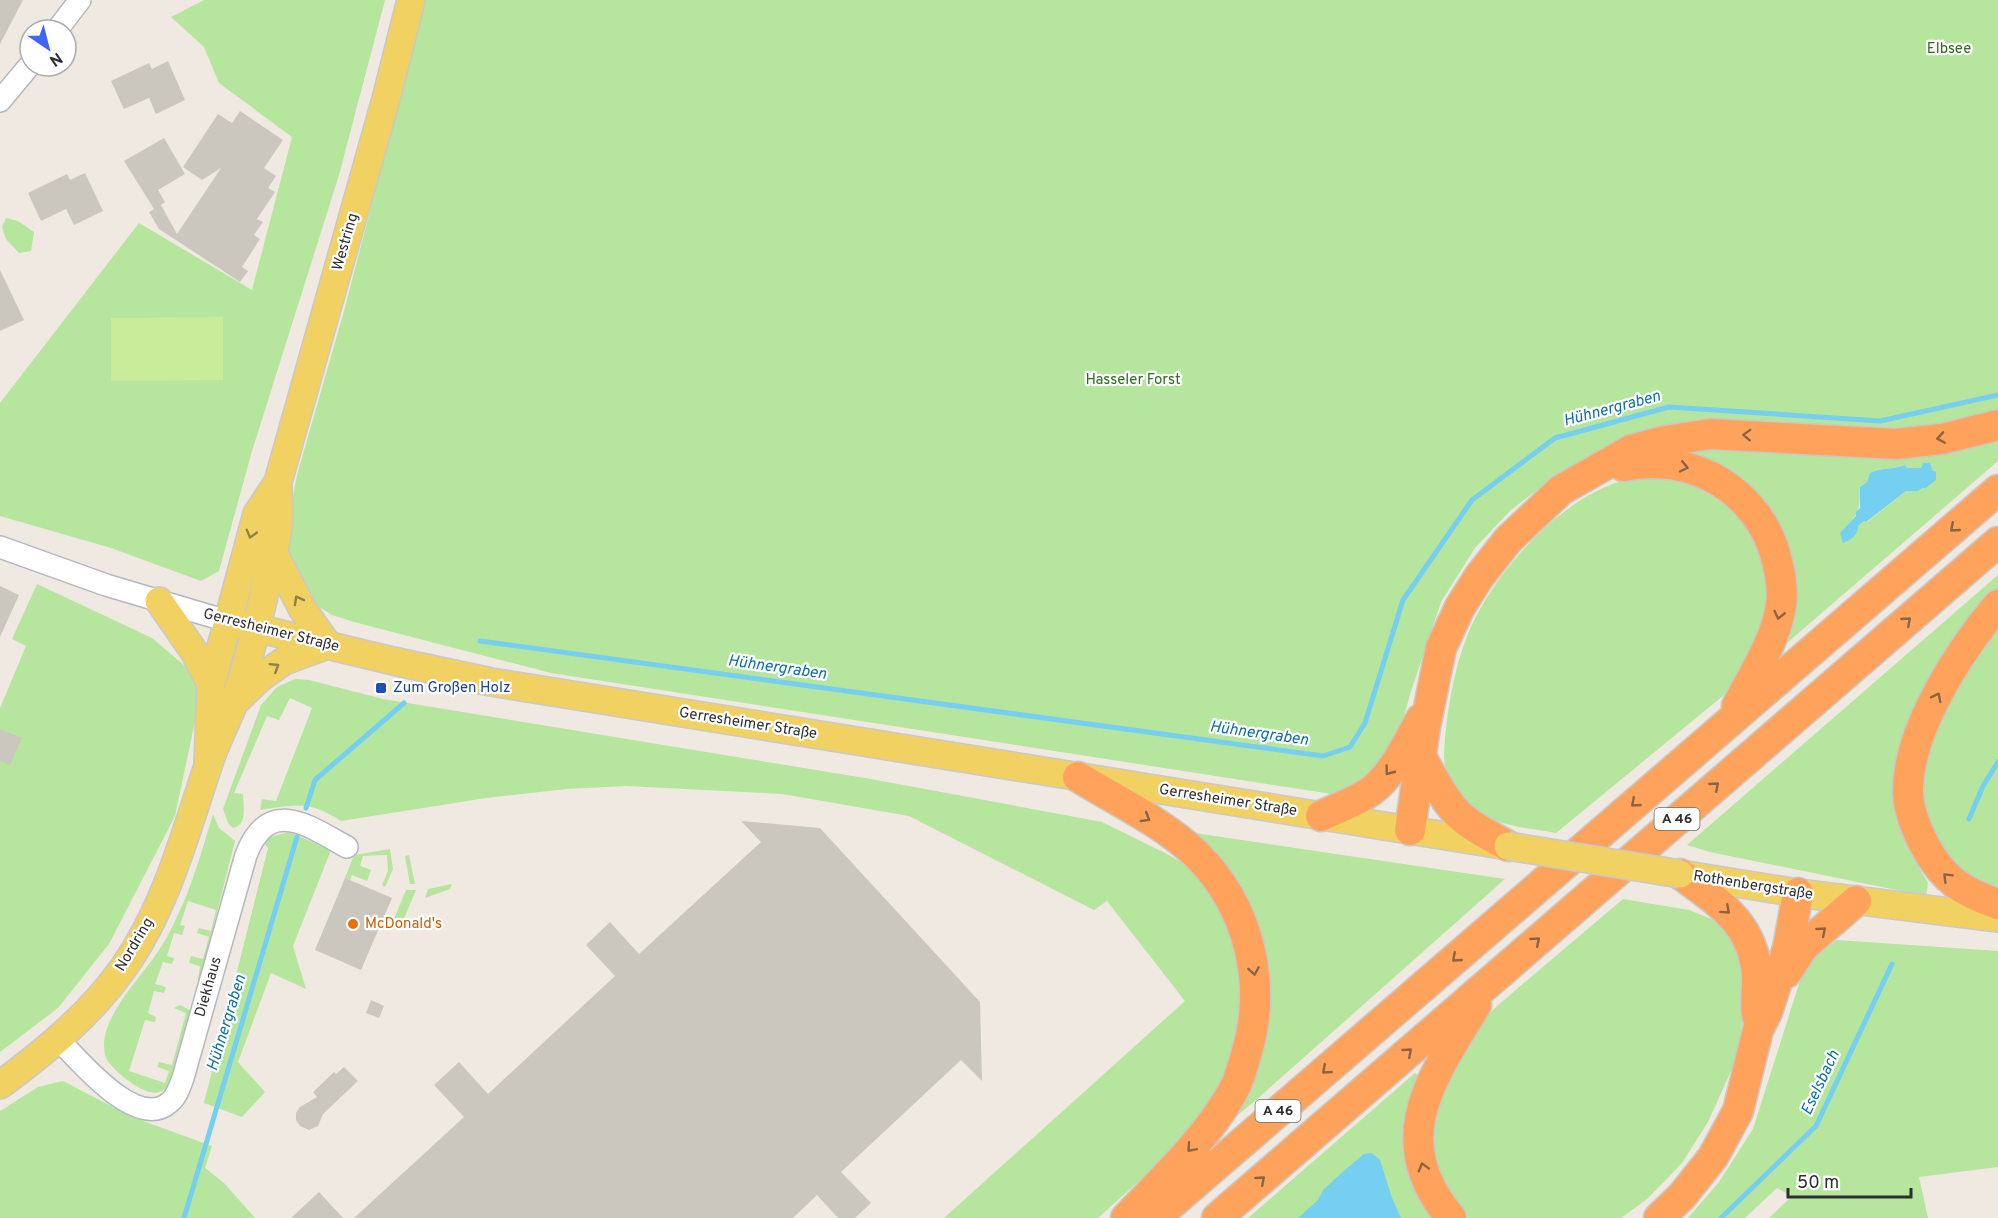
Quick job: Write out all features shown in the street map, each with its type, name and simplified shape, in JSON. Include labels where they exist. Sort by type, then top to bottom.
[{"type":"highway","points":[[1410,830],[1441,648],[1460,607],[1479,577],[1508,540],[1561,489],[1631,450],[1664,441],[1710,434],[1896,444],[1942,439],[1998,425]]},
{"type":"highway","points":[[1585,474],[1636,464],[1665,464],[1690,468],[1718,480],[1738,495],[1758,516],[1774,546],[1781,577],[1781,609],[1772,641],[1727,723]]},
{"type":"highway","name":"A 46","points":[[1155,1218],[1998,490]]},
{"type":"highway","name":"A 46","points":[[1217,1218],[1998,542]]},
{"type":"highway","points":[[1998,605],[1969,642],[1935,700],[1915,748],[1908,795],[1922,840],[1938,867],[1962,889],[1998,904]]},
{"type":"highway","points":[[1321,816],[1371,791],[1383,780],[1395,764],[1430,703]]},
{"type":"highway","points":[[1421,757],[1458,813],[1474,826],[1508,846]]},
{"type":"highway","points":[[1078,777],[1171,833],[1211,870],[1226,891],[1240,918],[1250,946],[1256,978],[1256,1009],[1252,1037],[1233,1091],[1203,1135],[1126,1218]]},
{"type":"highway","points":[[1680,874],[1728,910],[1747,936],[1757,972],[1758,1030]]},
{"type":"highway","points":[[1659,1218],[1682,1196],[1713,1157],[1738,1111],[1758,1030],[1767,1012],[1788,948],[1798,893]]},
{"type":"highway","points":[[1773,993],[1804,946],[1856,901]]},
{"type":"highway","points":[[1451,1218],[1432,1194],[1421,1164],[1417,1130],[1423,1101],[1441,1063],[1492,980]]},
{"type":"main road","name":"Westring","points":[[256,628],[279,516],[278,482],[386,99],[411,0]]},
{"type":"main road","name":"Westring","points":[[227,621],[257,514],[278,482]]},
{"type":"main road","points":[[232,705],[267,672],[284,662],[327,645],[303,610],[273,552]]},
{"type":"main road","points":[[159,601],[195,653],[211,684]]},
{"type":"main road","name":"Gerresheimer Straße","points":[[227,621],[502,684],[1508,846]]},
{"type":"main road","name":"Nordring","points":[[208,764],[211,684],[227,621]]},
{"type":"main road","name":"Nordring","points":[[0,1085],[58,1039],[106,991],[140,941],[165,890],[193,814],[208,764],[232,705],[256,628]]},
{"type":"main road","name":"Rothenbergstraße","points":[[1508,846],[1798,893],[1998,918]]},
{"type":"street","points":[[66,18],[80,0]]},
{"type":"street","points":[[0,101],[19,78]]},
{"type":"street","name":"Gerresheimer Straße","points":[[0,548],[56,568],[227,621]]},
{"type":"street","name":"Diekhaus","points":[[58,1039],[121,1099],[150,1110],[162,1108],[171,1102],[183,1078],[246,855],[259,829],[273,820],[284,820],[303,824],[347,847]]},
{"type":"green space","points":[[204,0],[385,0],[339,175],[252,451],[219,571],[201,581],[111,548],[0,516],[0,403],[139,223],[252,290],[292,137],[219,83],[204,47],[171,17]]},
{"type":"green space","name":"Hasseler Forst","points":[[425,0],[1998,0],[1998,413],[1916,431],[1602,451],[1562,471],[1511,510],[1475,548],[1441,602],[1398,738],[1387,763],[1348,793],[1332,794],[551,673],[354,622],[332,615],[316,605],[298,581],[287,551],[288,523],[297,475],[344,311]]},
{"type":"green space","points":[[6,218],[18,221],[34,232],[31,251],[19,253],[6,239],[2,227]]},
{"type":"green space","points":[[223,317],[223,380],[111,381],[111,318]]},
{"type":"green space","points":[[1998,431],[1998,461],[1780,649],[1784,618],[1751,501],[1649,449]],"holes":[[[1923,463],[1930,463],[1933,471],[1918,491],[1906,491],[1867,522],[1864,521],[1840,533],[1857,513],[1860,487],[1867,482],[1870,473],[1905,465],[1907,468],[1921,468]]]},
{"type":"green space","points":[[1658,477],[1694,486],[1726,504],[1750,532],[1762,560],[1768,596],[1761,637],[1735,686],[1556,833],[1513,826],[1487,817],[1464,802],[1449,783],[1444,756],[1454,679],[1462,649],[1477,616],[1509,566],[1553,521],[1601,489],[1626,480]]},
{"type":"green space","points":[[1998,575],[1998,592],[1962,636],[1905,827],[1918,866],[1928,883],[1926,896],[1710,852],[1687,845]]},
{"type":"green space","points":[[37,584],[152,638],[185,666],[194,662],[200,698],[175,816],[109,944],[58,1008],[0,1052],[0,708],[26,646],[12,639]]},
{"type":"green space","points":[[1998,620],[1998,894],[1968,883],[1933,843],[1918,775],[1941,709]]},
{"type":"green space","points":[[295,679],[309,680],[383,699],[871,779],[1102,822],[1198,872],[1225,916],[1241,958],[1241,1046],[1219,1096],[1179,1145],[1098,1218],[944,1218],[1185,1001],[1107,901],[1094,910],[909,816],[782,794],[626,786],[567,789],[486,798],[341,821],[310,807],[260,810],[262,799],[276,801],[312,708],[290,698],[279,720],[267,716],[234,793],[243,794],[244,809],[241,823],[233,828],[228,823],[223,809],[261,705],[277,687]]},
{"type":"green space","points":[[213,814],[219,828],[235,841],[200,980],[198,980],[200,966],[189,963],[191,956],[203,959],[209,937],[197,933],[199,928],[211,931],[216,910],[188,901],[180,925],[185,926],[182,935],[174,933],[167,956],[174,958],[172,964],[163,962],[155,984],[166,987],[164,993],[154,991],[148,1013],[156,1017],[155,1022],[145,1020],[129,1071],[165,1083],[169,1071],[157,1067],[159,1062],[172,1065],[186,1013],[174,1008],[180,1005],[191,1011],[177,1058],[181,1060],[175,1074],[167,1087],[153,1093],[130,1082],[107,1060],[104,1046],[106,1030],[125,995],[157,953],[171,929],[192,882]]},
{"type":"green space","points":[[289,832],[331,850],[293,946],[306,989],[271,973],[238,1062],[265,1092],[242,1117],[204,1103],[268,848],[264,843],[270,837]]},
{"type":"green space","points":[[1188,832],[1505,879],[1210,1138],[1267,991]]},
{"type":"green space","points":[[390,849],[393,869],[385,887],[382,885],[388,871],[387,855],[363,856],[360,866],[371,870],[367,881],[352,875],[350,880],[345,878],[354,855]]},
{"type":"green space","points":[[409,855],[415,884],[410,884],[405,856]]},
{"type":"green space","points":[[452,884],[450,889],[425,898],[428,889]]},
{"type":"green space","points":[[406,890],[416,890],[402,923],[394,919]]},
{"type":"green space","points":[[1623,899],[1689,910],[1716,921],[1732,934],[1742,948],[1744,1015],[1735,1062],[1708,1122],[1682,1163],[1647,1199],[1621,1218],[1468,1218],[1457,1209],[1437,1179],[1429,1125],[1469,1034],[1497,1006]]},
{"type":"green space","points":[[1837,940],[1998,951],[1998,1167],[1919,1177],[1928,1218],[1769,1218],[1792,1196],[1777,1188],[1745,1218],[1688,1218],[1719,1182],[1753,1129],[1805,965]]},
{"type":"green space","points":[[1415,1073],[1422,1079],[1443,1218],[1248,1218]]},
{"type":"green space","points":[[63,1081],[132,1117],[212,1146],[205,1168],[224,1183],[255,1218],[0,1218],[0,1111],[38,1087]]},
{"type":"water","points":[[1923,463],[1930,463],[1933,471],[1936,472],[1936,480],[1918,491],[1906,491],[1866,522],[1864,521],[1858,526],[1854,537],[1843,543],[1840,533],[1856,516],[1860,508],[1860,487],[1867,482],[1870,473],[1905,465],[1907,468],[1921,468]]},
{"type":"water","points":[[1372,1153],[1380,1160],[1401,1218],[1298,1218],[1346,1169],[1364,1154]]},
{"type":"building","points":[[0,0],[23,0],[0,44]]},
{"type":"building","points":[[168,61],[185,100],[156,114],[149,98],[124,109],[111,81],[149,63],[152,69]]},
{"type":"building","points":[[240,111],[283,140],[264,168],[276,176],[268,188],[275,192],[257,219],[263,222],[254,235],[260,239],[242,267],[248,271],[240,282],[159,229],[149,212],[154,209],[124,161],[164,138],[185,174],[158,190],[165,202],[161,205],[177,234],[221,168],[202,180],[183,167],[218,114],[232,123]]},
{"type":"building","points":[[85,173],[103,211],[74,225],[66,209],[41,221],[28,193],[67,174],[70,180]]},
{"type":"building","points":[[0,270],[24,320],[0,331]]},
{"type":"building","points":[[0,586],[19,595],[0,637]]},
{"type":"building","points":[[0,729],[22,738],[10,765],[0,761]]},
{"type":"building","points":[[741,821],[820,828],[980,1002],[982,1081],[961,1060],[841,1172],[871,1203],[855,1218],[838,1218],[817,1195],[793,1218],[354,1218],[464,1117],[434,1085],[459,1062],[488,1094],[615,976],[586,945],[610,922],[639,954],[761,842]]},
{"type":"building","name":"McDonald's","points":[[345,878],[392,898],[361,970],[315,950]]},
{"type":"building","points":[[371,1000],[384,1006],[379,1018],[366,1013]]},
{"type":"building","points":[[344,1067],[358,1081],[323,1114],[318,1126],[309,1130],[300,1126],[296,1120],[296,1113],[300,1107],[317,1097],[313,1092],[334,1072],[336,1074]]},
{"type":"building","points":[[319,1192],[343,1218],[291,1218]]},
{"type":"waterway","name":"Hühnergraben","points":[[480,641],[1323,756],[1350,747],[1365,723],[1403,600],[1472,500],[1555,438],[1669,407],[1880,421],[1998,395]]},
{"type":"waterway","name":"Hühnergraben","points":[[306,808],[315,780],[404,703]]},
{"type":"waterway","name":"Eselsbach","points":[[1969,819],[1983,786],[1998,762]]},
{"type":"waterway","name":"Hühnergraben","points":[[184,1218],[297,837]]},
{"type":"waterway","name":"Eselsbach","points":[[1721,1218],[1816,1126],[1892,964]]},
{"type":"place","name":"Zum Großen Holz","points":[[381,688]]},
{"type":"place","name":"McDonald's","points":[[353,924]]},
{"type":"park label","name":"Elbsee","points":[[1949,49]]}]
